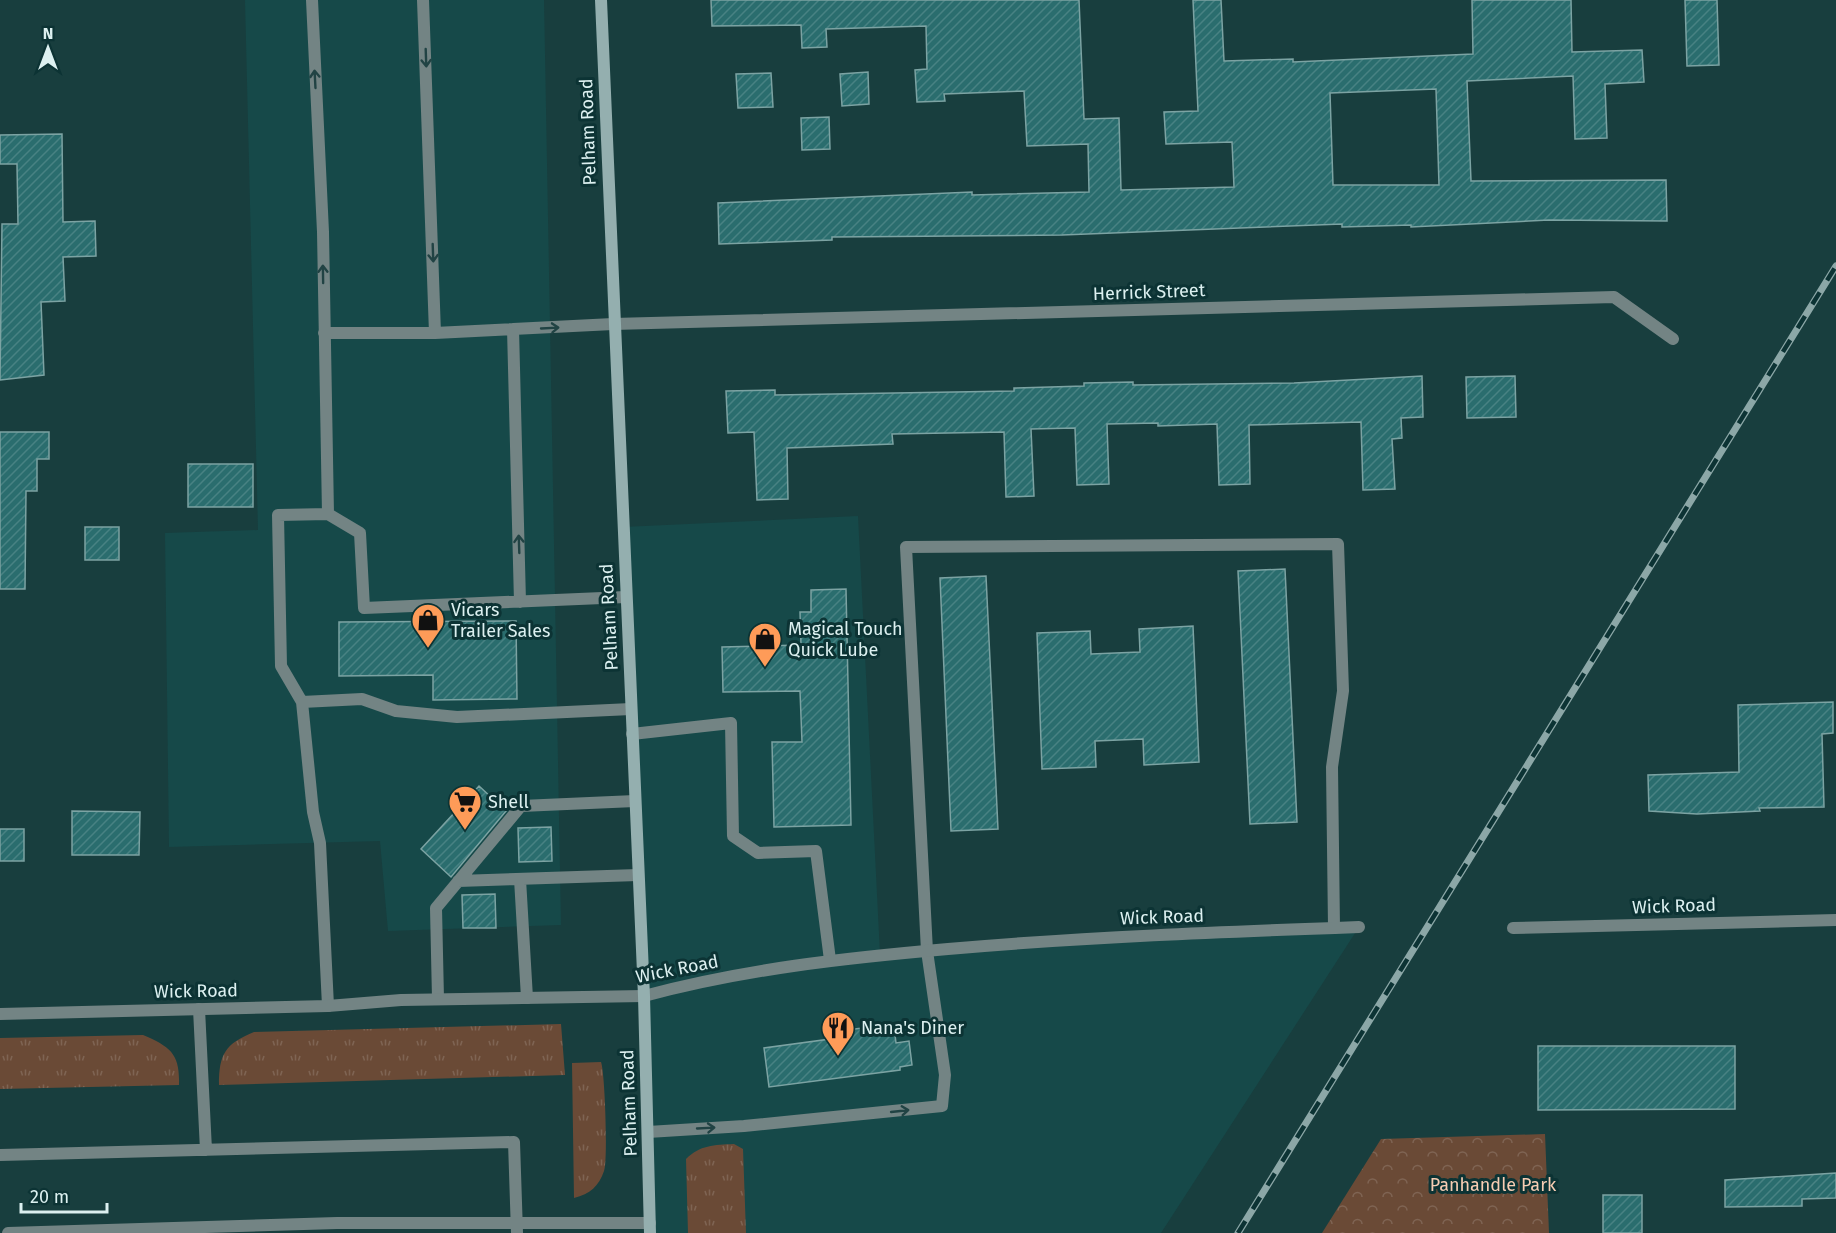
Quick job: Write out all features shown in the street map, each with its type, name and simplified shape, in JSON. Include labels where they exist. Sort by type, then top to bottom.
[{"type":"main road","name":"Pelham Road","points":[[601,0],[613,324],[644,996],[650,1228]]},
{"type":"street","points":[[312,0],[323,232],[328,514]]},
{"type":"street","points":[[423,0],[435,333]]},
{"type":"street","name":"Herrick Street","points":[[324,333],[435,333],[613,324],[1614,297],[1673,339]]},
{"type":"street","points":[[513,329],[520,602]]},
{"type":"street","points":[[328,1006],[320,843],[313,812],[302,702],[281,666],[278,515],[328,514],[360,532],[364,608],[626,597]]},
{"type":"street","points":[[648,1132],[744,1126],[942,1106],[945,1075],[927,951],[906,547],[1338,543],[1343,691],[1332,767],[1334,928]]},
{"type":"street","points":[[302,702],[362,699],[396,711],[457,717],[631,709]]},
{"type":"street","points":[[632,734],[731,723],[733,836],[758,853],[816,851],[830,960]]},
{"type":"street","points":[[438,999],[436,908],[521,806],[635,801]]},
{"type":"street","points":[[458,881],[638,875]]},
{"type":"street","points":[[520,879],[527,998]]},
{"type":"street","name":"Wick Road","points":[[1513,928],[1836,920]]},
{"type":"street","name":"Wick Road","points":[[0,1014],[328,1006],[438,999],[644,996],[692,983],[830,960],[1051,940],[1359,927]]},
{"type":"street","points":[[199,1009],[206,1150]]},
{"type":"street","points":[[0,1155],[514,1142],[517,1228]]},
{"type":"street","points":[[8,1233],[325,1224],[650,1228]]},
{"type":"shaded area","points":[[245,0],[544,0],[561,925],[388,931],[380,841],[169,847],[165,533],[258,530]]},
{"type":"shaded area","points":[[858,516],[880,954],[1359,927],[1161,1233],[650,1233],[623,527]]},
{"type":"green space","points":[[561,1024],[565,1075],[219,1085],[220,1065],[226,1051],[236,1041],[254,1032]]},
{"type":"green space","points":[[143,1035],[161,1044],[172,1053],[178,1066],[179,1085],[0,1089],[0,1038]]},
{"type":"green space","points":[[601,1062],[606,1116],[604,1171],[593,1189],[574,1198],[572,1063]]},
{"type":"green space","name":"Panhandle Park","points":[[1545,1134],[1549,1233],[1322,1233],[1381,1139]]},
{"type":"green space","points":[[734,1144],[743,1149],[746,1233],[688,1233],[686,1159],[702,1148]]},
{"type":"building","points":[[711,0],[1079,0],[1084,119],[1119,118],[1121,190],[1234,187],[1232,142],[1166,144],[1164,112],[1198,111],[1193,0],[1221,0],[1224,61],[1293,59],[1293,62],[1473,54],[1472,0],[1571,0],[1572,52],[1642,50],[1644,82],[1605,84],[1607,138],[1575,139],[1573,76],[1467,81],[1471,181],[1666,180],[1667,221],[1549,220],[1411,227],[1411,225],[1342,227],[1342,224],[1062,235],[832,237],[832,240],[719,244],[718,203],[972,192],[972,195],[1089,192],[1088,144],[1027,146],[1024,91],[944,94],[945,101],[917,102],[915,70],[927,69],[926,26],[826,29],[827,47],[802,48],[801,25],[712,26]],"holes":[[[1436,89],[1439,185],[1333,185],[1330,93]]]},
{"type":"building","points":[[1685,0],[1717,0],[1719,65],[1687,66]]},
{"type":"building","points":[[868,72],[869,104],[842,106],[840,74]]},
{"type":"building","points":[[771,73],[773,107],[738,108],[736,74]]},
{"type":"building","points":[[829,117],[830,149],[802,150],[801,118]]},
{"type":"building","points":[[62,134],[63,222],[95,221],[96,256],[63,257],[65,301],[41,302],[44,375],[0,380],[2,224],[18,224],[17,164],[0,164],[0,135]]},
{"type":"building","points":[[1422,376],[1423,417],[1401,418],[1402,438],[1392,439],[1395,489],[1363,490],[1361,422],[1249,425],[1250,484],[1219,485],[1217,424],[1158,426],[1158,423],[1107,424],[1109,484],[1077,485],[1075,428],[1031,429],[1034,496],[1006,497],[1004,432],[892,434],[893,444],[787,448],[788,499],[757,500],[754,432],[728,433],[726,391],[775,390],[775,395],[1014,391],[1014,388],[1084,386],[1084,383],[1133,382],[1133,385],[1294,383]]},
{"type":"building","points":[[1515,376],[1516,417],[1467,418],[1466,377]]},
{"type":"building","points":[[0,432],[49,432],[49,459],[37,459],[37,491],[26,491],[25,589],[0,589]]},
{"type":"building","points":[[188,464],[253,464],[253,507],[188,507]]},
{"type":"building","points":[[85,527],[119,527],[119,560],[85,560]]},
{"type":"building","points":[[1285,569],[1297,822],[1250,824],[1238,571]]},
{"type":"building","points":[[986,576],[998,829],[951,831],[940,578]]},
{"type":"building","points":[[846,589],[851,825],[774,827],[772,742],[802,742],[800,691],[723,692],[722,647],[801,645],[800,612],[811,612],[811,590]]},
{"type":"building","name":"Vicars Trailer Sales","points":[[516,621],[517,699],[433,700],[433,675],[339,676],[339,622]]},
{"type":"building","points":[[1193,626],[1199,762],[1144,765],[1143,739],[1095,741],[1096,767],[1042,769],[1037,633],[1090,631],[1091,654],[1140,652],[1139,629]]},
{"type":"building","points":[[1833,702],[1833,733],[1822,734],[1824,807],[1759,808],[1760,811],[1697,814],[1649,811],[1648,775],[1739,772],[1738,705]]},
{"type":"building","name":"Shell","points":[[479,786],[506,811],[451,877],[421,849]]},
{"type":"building","points":[[72,811],[140,812],[139,855],[72,855]]},
{"type":"building","points":[[551,827],[552,861],[519,862],[518,828]]},
{"type":"building","points":[[0,829],[24,829],[24,861],[0,861]]},
{"type":"building","points":[[495,894],[496,928],[463,928],[462,895]]},
{"type":"building","name":"Nana's Diner","points":[[879,1026],[880,1032],[890,1030],[891,1035],[895,1035],[896,1043],[909,1041],[912,1065],[900,1067],[900,1070],[769,1087],[764,1048],[830,1039],[830,1032]]},
{"type":"building","points":[[1538,1046],[1735,1046],[1735,1109],[1538,1110]]},
{"type":"building","points":[[1836,1173],[1836,1198],[1802,1199],[1802,1206],[1725,1207],[1725,1180]]},
{"type":"building","points":[[1603,1195],[1642,1195],[1642,1233],[1603,1233]]},
{"type":"railway","points":[[1238,1233],[1836,266]]},
{"type":"place","name":"Vicars Trailer Sales","points":[[428,649]]},
{"type":"place","name":"Magical Touch Quick Lube","points":[[765,668]]},
{"type":"place","name":"Shell","points":[[465,831]]},
{"type":"place","name":"Nana's Diner","points":[[838,1057]]}]
